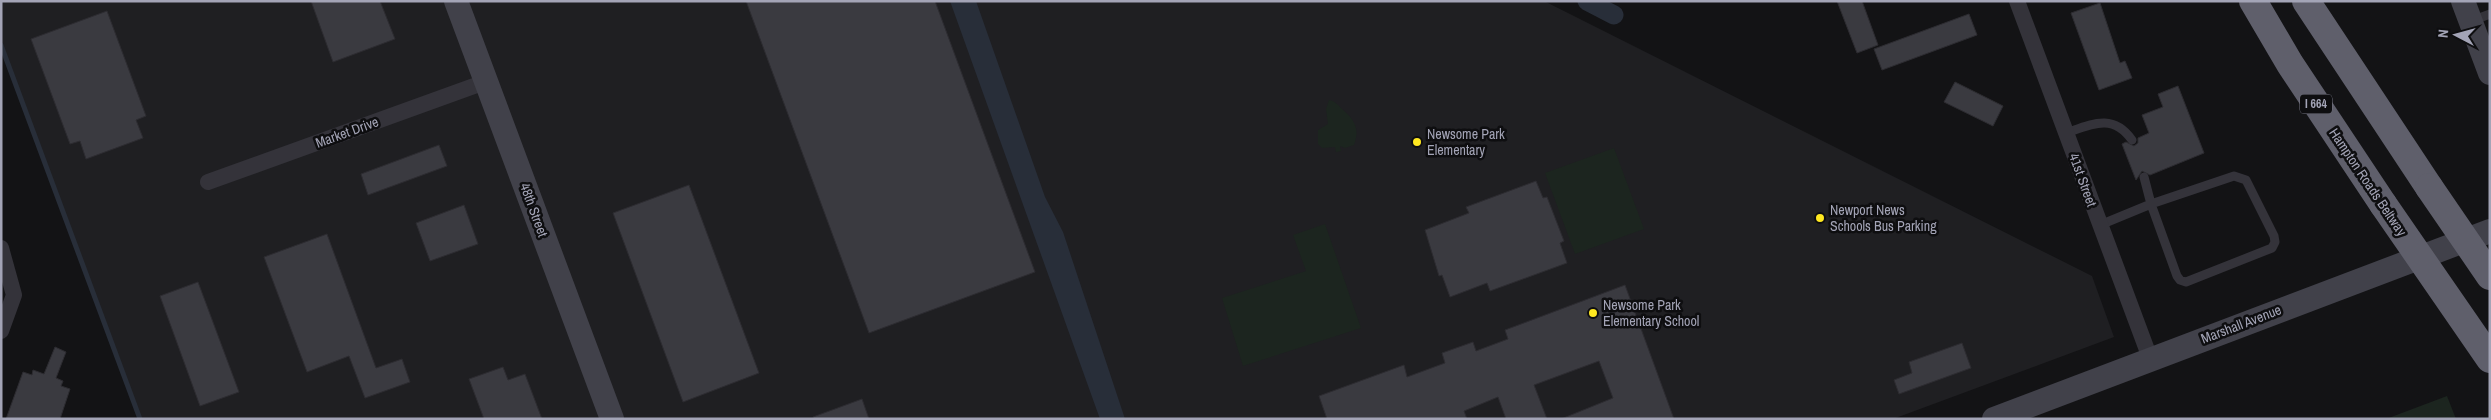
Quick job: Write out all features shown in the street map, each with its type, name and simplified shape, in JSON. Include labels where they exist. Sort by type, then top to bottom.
[{"type":"highway","name":"Hampton Roads Beltway","points":[[2253,1],[2290,64],[2490,360]]},
{"type":"highway","points":[[2306,1],[2490,276]]},
{"type":"street","name":"48th Street","points":[[456,1],[612,419]]},
{"type":"street","name":"41st Street","points":[[2017,1],[2150,358]]},
{"type":"street","points":[[2475,12],[2490,73]]},
{"type":"street","name":"Market Drive","points":[[208,182],[486,82]]},
{"type":"street","name":"Marshall Avenue","points":[[1994,419],[2490,230]]},
{"type":"street","points":[[1,248],[14,295],[1,331]]},
{"type":"lane","points":[[2066,133],[2097,123],[2108,123],[2125,129],[2132,140]]},
{"type":"lane","points":[[2100,225],[2151,204],[2234,176],[2246,180],[2275,242],[2272,248],[2267,252],[2186,282],[2180,280],[2151,204],[2144,177]]},
{"type":"shaded area","points":[[1,1],[1544,1],[2092,276],[2114,337],[1893,419],[141,419],[1,46]]},
{"type":"shaded area","points":[[950,1],[976,1],[1045,197],[1063,232],[1125,419],[1100,419]]},
{"type":"shaded area","points":[[1329,100],[1336,103],[1350,117],[1356,129],[1354,145],[1345,148],[1340,146],[1341,151],[1336,152],[1335,147],[1322,148],[1318,144],[1318,130],[1328,124],[1326,109]]},
{"type":"shaded area","points":[[1614,148],[1644,229],[1575,254],[1545,173]]},
{"type":"shaded area","points":[[1325,224],[1361,328],[1243,366],[1222,298],[1306,271],[1293,235]]},
{"type":"shaded area","points":[[2447,396],[2456,419],[2386,419]]},
{"type":"building","points":[[311,1],[380,1],[395,39],[333,62]]},
{"type":"building","points":[[746,1],[935,1],[1035,272],[869,333]]},
{"type":"building","points":[[1837,1],[1862,1],[1878,45],[1857,53]]},
{"type":"building","points":[[2100,3],[2120,63],[2125,61],[2132,78],[2099,90],[2071,13]]},
{"type":"building","points":[[107,11],[146,116],[136,120],[143,138],[86,159],[80,141],[70,144],[31,39]]},
{"type":"building","points":[[1969,14],[1977,35],[1882,70],[1874,49]]},
{"type":"building","points":[[1955,82],[2003,106],[1993,126],[1944,102]]},
{"type":"building","points":[[2178,86],[2204,153],[2150,175],[2142,171],[2136,180],[2122,144],[2126,142],[2134,146],[2138,143],[2138,138],[2149,133],[2142,115],[2163,107],[2158,94]]},
{"type":"building","points":[[439,145],[447,166],[368,195],[361,174]]},
{"type":"building","points":[[1536,181],[1543,198],[1547,197],[1564,241],[1560,243],[1567,263],[1490,291],[1487,283],[1450,297],[1442,275],[1439,276],[1425,230],[1469,213],[1466,207]]},
{"type":"building","points":[[689,185],[759,373],[683,402],[613,213]]},
{"type":"building","points":[[464,205],[478,244],[430,261],[416,223]]},
{"type":"building","points":[[327,234],[376,368],[402,359],[410,382],[365,398],[349,356],[307,372],[264,257]]},
{"type":"building","points":[[198,282],[239,392],[200,406],[160,296]]},
{"type":"building","name":"Newsome Park Elementary School","points":[[1625,285],[1674,419],[1561,419],[1613,398],[1599,361],[1534,385],[1547,419],[1506,419],[1498,397],[1464,411],[1467,419],[1327,419],[1319,396],[1404,365],[1407,377],[1445,363],[1442,353],[1473,342],[1476,351],[1508,339],[1505,330]]},
{"type":"building","points":[[1962,343],[1971,368],[1899,394],[1894,380],[1912,373],[1909,362]]},
{"type":"building","points":[[55,347],[66,352],[56,378],[63,381],[61,386],[70,389],[60,419],[6,419],[23,372],[32,375],[33,370],[44,374]]},
{"type":"building","points":[[503,367],[508,380],[525,374],[542,419],[484,419],[469,379]]},
{"type":"building","points":[[862,399],[869,419],[814,419],[813,417]]},
{"type":"waterway","points":[[1587,1],[1614,15]]},
{"type":"waterway","points":[[1,45],[140,419]]},
{"type":"place","name":"Newsome Park Elementary","points":[[1417,142]]},
{"type":"place","name":"Newport News Schools Bus Parking","points":[[1820,218]]},
{"type":"place","name":"Newsome Park Elementary School","points":[[1593,313]]}]
